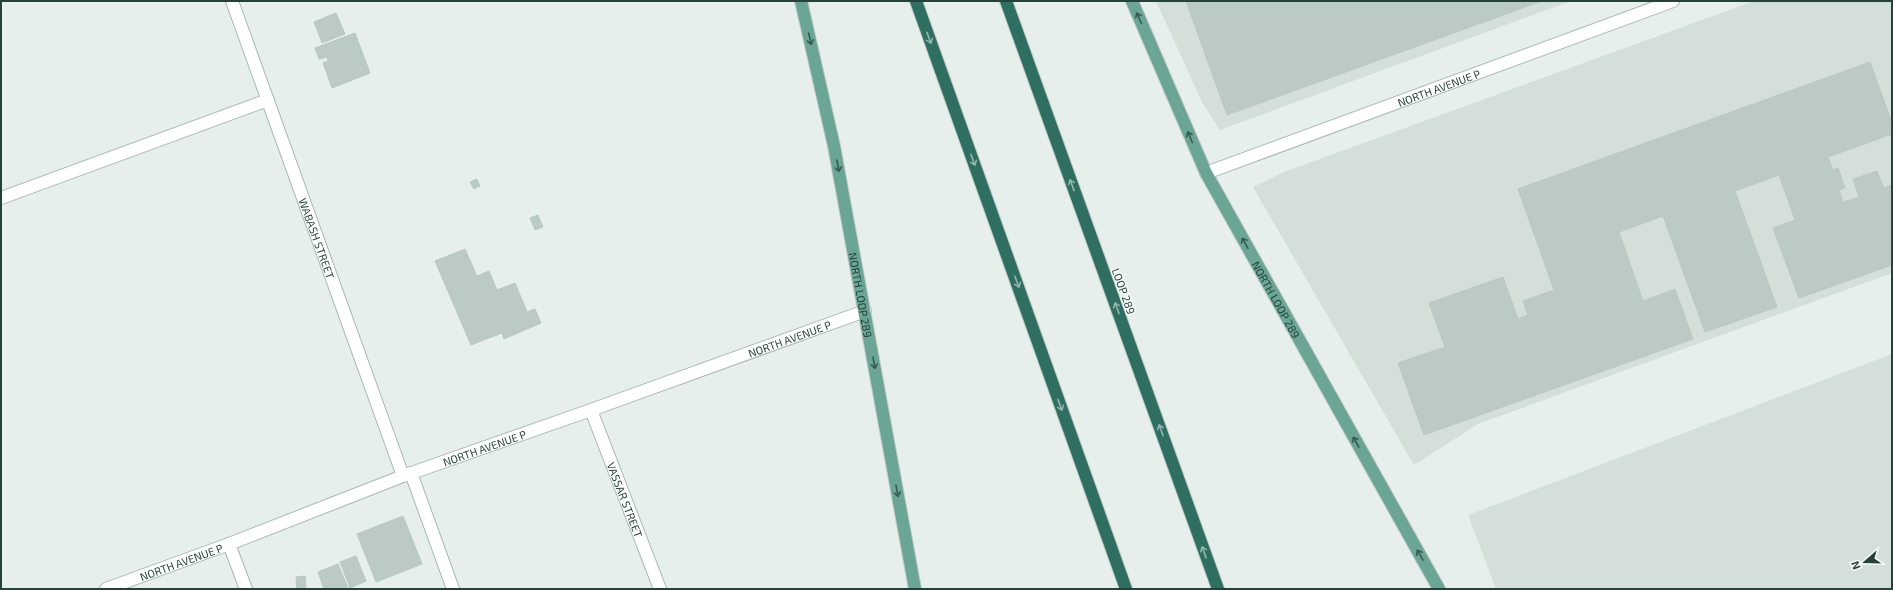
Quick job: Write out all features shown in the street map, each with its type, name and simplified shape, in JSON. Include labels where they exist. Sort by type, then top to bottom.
[{"type":"highway","points":[[916,1],[1126,589]]},
{"type":"highway","name":"LOOP 289","points":[[1006,1],[1218,589]]},
{"type":"main road","name":"NORTH LOOP 289","points":[[802,1],[834,146],[915,589]]},
{"type":"main road","name":"NORTH LOOP 289","points":[[1132,1],[1206,173],[1439,589]]},
{"type":"street","name":"WABASH STREET","points":[[232,1],[407,474],[453,589]]},
{"type":"street","name":"NORTH AVENUE P","points":[[1206,173],[1672,1]]},
{"type":"street","points":[[1,198],[268,100]]},
{"type":"street","name":"NORTH AVENUE P","points":[[106,589],[229,544],[407,474],[591,410],[865,311]]},
{"type":"street","name":"VASSAR STREET","points":[[591,410],[660,589]]},
{"type":"street","points":[[229,544],[246,589]]},
{"type":"shaded area","points":[[1156,1],[1571,1],[1220,130],[1202,102]]},
{"type":"shaded area","points":[[1754,1],[1892,1],[1892,273],[1478,424],[1414,465],[1253,187],[1284,172]]},
{"type":"shaded area","points":[[1892,354],[1892,589],[1496,589],[1468,515]]},
{"type":"building","points":[[1186,1],[1542,1],[1227,115]]},
{"type":"building","points":[[336,13],[345,34],[322,43],[314,22]]},
{"type":"building","points":[[355,33],[370,73],[332,88],[323,63],[328,61],[327,57],[319,59],[315,48]]},
{"type":"building","points":[[1870,62],[1892,123],[1892,134],[1828,157],[1833,170],[1838,168],[1845,188],[1839,190],[1843,202],[1859,197],[1853,179],[1877,171],[1884,188],[1892,185],[1892,265],[1799,298],[1773,228],[1795,220],[1779,175],[1735,191],[1777,307],[1705,332],[1663,216],[1619,232],[1643,301],[1675,289],[1693,339],[1424,435],[1398,363],[1445,347],[1429,303],[1503,277],[1518,319],[1528,315],[1523,301],[1554,290],[1518,189]]},
{"type":"building","points":[[477,179],[480,186],[474,189],[470,182]]},
{"type":"building","points":[[538,215],[543,227],[535,230],[530,218]]},
{"type":"building","points":[[465,249],[477,276],[489,271],[497,290],[515,283],[527,312],[535,309],[541,323],[504,339],[502,333],[471,345],[435,261]]},
{"type":"building","points":[[403,516],[422,564],[376,582],[357,534]]},
{"type":"building","points":[[356,556],[366,581],[350,588],[340,562]]},
{"type":"building","points":[[338,564],[348,588],[324,589],[318,572]]},
{"type":"building","points":[[305,576],[306,589],[297,589],[296,577]]}]
